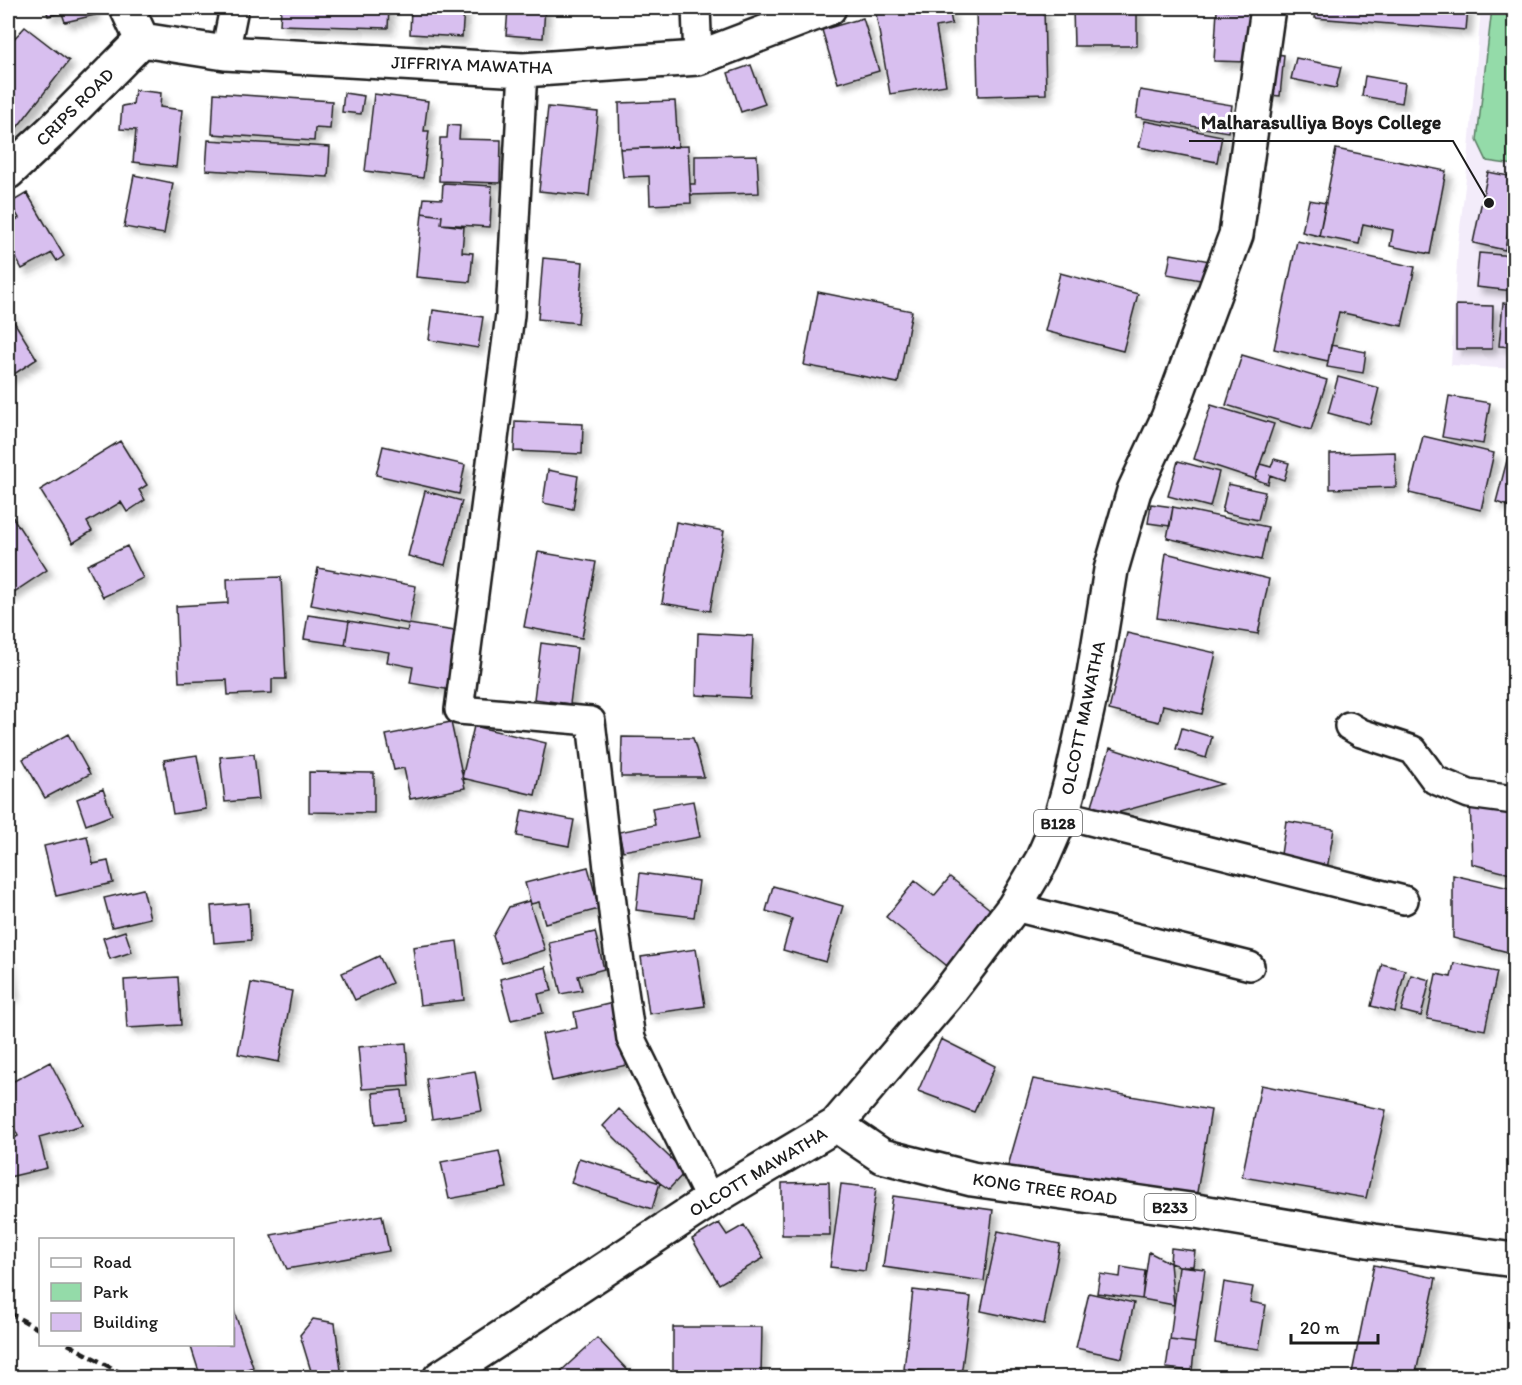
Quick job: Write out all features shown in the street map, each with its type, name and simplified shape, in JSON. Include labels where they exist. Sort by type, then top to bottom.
[{"type":"main road","points":[[127,8],[142,40]]},
{"type":"main road","name":"JIFFRIYA MAWATHA","points":[[142,40],[225,52],[523,70],[698,58],[830,8]]},
{"type":"main road","name":"OLCOTT MAWATHA","points":[[440,1377],[710,1200],[836,1125],[946,996],[1014,907],[1042,860],[1062,814],[1091,692],[1111,570],[1134,490],[1168,418],[1236,235],[1268,8]]},
{"type":"main road","name":"CRIPS ROAD","points":[[8,172],[54,130],[142,40]]},
{"type":"main road","name":"KONG TREE ROAD","points":[[836,1125],[882,1156],[972,1179],[1190,1210],[1373,1241],[1515,1260]]},
{"type":"street","points":[[225,52],[234,8]]},
{"type":"street","points":[[696,8],[698,58]]},
{"type":"street","points":[[523,70],[510,315],[459,710],[591,721],[615,929],[631,1039],[710,1200]]},
{"type":"street","points":[[1350,726],[1361,733],[1413,750],[1435,780],[1469,794],[1515,800]]},
{"type":"street","points":[[1062,814],[1404,900]]},
{"type":"street","points":[[1014,907],[1250,966]]},
{"type":"shaded area","points":[[1481,8],[1514,8],[1514,369],[1451,365],[1458,244],[1468,161]]},
{"type":"green space","points":[[1492,8],[1514,8],[1514,165],[1487,161],[1477,140]]},
{"type":"building","points":[[46,8],[93,8],[95,15],[65,22],[62,13],[48,16]]},
{"type":"building","points":[[281,8],[389,8],[388,28],[280,25]]},
{"type":"building","points":[[411,8],[464,8],[462,37],[410,34]]},
{"type":"building","points":[[508,8],[545,8],[543,38],[506,35]]},
{"type":"building","points":[[875,8],[949,8],[952,24],[936,27],[946,85],[890,94]]},
{"type":"building","points":[[976,8],[1044,8],[1046,94],[978,96]]},
{"type":"building","points":[[1073,8],[1137,8],[1137,46],[1074,46]]},
{"type":"building","points":[[1316,8],[1468,8],[1466,30],[1315,18]]},
{"type":"building","points":[[1217,10],[1251,12],[1248,62],[1214,61]]},
{"type":"building","points":[[863,18],[879,71],[838,83],[822,30]]},
{"type":"building","points":[[25,27],[69,61],[8,139],[8,45]]},
{"type":"building","points":[[1275,54],[1284,55],[1280,96],[1270,95]]},
{"type":"building","points":[[1296,58],[1341,67],[1336,88],[1291,79]]},
{"type":"building","points":[[751,65],[765,104],[741,112],[728,73]]},
{"type":"building","points":[[1365,76],[1405,83],[1402,103],[1362,96]]},
{"type":"building","points":[[135,90],[161,93],[160,107],[182,110],[176,167],[133,162],[136,130],[120,129],[122,106],[133,104]]},
{"type":"building","points":[[1140,90],[1232,105],[1228,132],[1136,117]]},
{"type":"building","points":[[214,93],[332,101],[330,129],[315,128],[314,141],[212,134]]},
{"type":"building","points":[[344,93],[364,96],[361,114],[342,112]]},
{"type":"building","points":[[374,94],[428,101],[424,131],[429,131],[423,178],[365,171]]},
{"type":"building","points":[[675,101],[678,147],[620,149],[619,103]]},
{"type":"building","points":[[548,107],[598,112],[589,196],[539,191]]},
{"type":"building","points":[[1145,121],[1222,136],[1217,162],[1139,147]]},
{"type":"building","points":[[448,125],[460,126],[459,139],[501,140],[500,183],[439,181],[440,138],[447,138]]},
{"type":"building","points":[[208,140],[330,147],[328,177],[206,170]]},
{"type":"building","points":[[688,146],[691,203],[650,205],[649,176],[623,177],[620,149]]},
{"type":"building","points":[[1336,149],[1446,171],[1430,254],[1390,246],[1393,230],[1363,224],[1359,244],[1319,236]]},
{"type":"building","points":[[757,155],[759,193],[691,195],[690,184],[695,184],[695,156]]},
{"type":"building","points":[[1488,172],[1514,177],[1514,223],[1510,222],[1505,250],[1473,243]]},
{"type":"building","points":[[134,175],[173,183],[164,234],[124,227]]},
{"type":"building","points":[[443,183],[492,186],[490,227],[441,224],[442,216],[422,213],[424,198],[442,199]]},
{"type":"building","points":[[27,193],[64,256],[57,261],[52,253],[22,269],[8,243],[8,225],[19,218],[10,203]]},
{"type":"building","points":[[1309,200],[1326,203],[1319,236],[1302,232]]},
{"type":"building","points":[[422,213],[442,216],[441,224],[464,227],[462,252],[473,253],[470,282],[416,277]]},
{"type":"building","points":[[1297,241],[1415,267],[1402,326],[1339,312],[1328,361],[1274,349]]},
{"type":"building","points":[[1479,253],[1514,256],[1514,291],[1476,287]]},
{"type":"building","points":[[1171,254],[1210,261],[1206,281],[1167,274]]},
{"type":"building","points":[[543,258],[583,262],[578,323],[538,319]]},
{"type":"building","points":[[1060,273],[1138,294],[1123,351],[1045,331]]},
{"type":"building","points":[[818,292],[912,311],[898,383],[804,365]]},
{"type":"building","points":[[1503,303],[1514,304],[1514,347],[1499,346]]},
{"type":"building","points":[[1456,305],[1493,306],[1492,349],[1456,349]]},
{"type":"building","points":[[433,310],[483,317],[478,348],[429,340]]},
{"type":"building","points":[[8,312],[37,359],[8,378]]},
{"type":"building","points":[[1331,345],[1366,352],[1363,373],[1327,367]]},
{"type":"building","points":[[1242,355],[1327,380],[1311,430],[1226,405]]},
{"type":"building","points":[[1338,377],[1379,388],[1370,424],[1328,413]]},
{"type":"building","points":[[1449,396],[1490,403],[1483,444],[1442,437]]},
{"type":"building","points":[[1211,405],[1274,424],[1255,479],[1194,459]]},
{"type":"building","points":[[515,421],[583,424],[582,454],[514,451]]},
{"type":"building","points":[[1514,434],[1514,508],[1496,502]]},
{"type":"building","points":[[1423,436],[1494,453],[1481,510],[1409,493]]},
{"type":"building","points":[[120,441],[147,485],[139,490],[145,500],[127,512],[121,502],[87,522],[92,531],[73,543],[40,490]]},
{"type":"building","points":[[383,446],[465,465],[459,494],[376,475]]},
{"type":"building","points":[[1395,452],[1396,487],[1330,489],[1330,454]]},
{"type":"building","points":[[1274,459],[1289,463],[1284,480],[1270,475],[1268,484],[1255,479],[1260,464],[1271,467]]},
{"type":"building","points":[[1178,461],[1219,472],[1210,507],[1168,496]]},
{"type":"building","points":[[548,470],[578,476],[573,509],[543,503]]},
{"type":"building","points":[[1228,484],[1265,492],[1258,520],[1222,512]]},
{"type":"building","points":[[425,491],[462,501],[445,565],[408,556]]},
{"type":"building","points":[[1151,504],[1173,507],[1170,526],[1148,523]]},
{"type":"building","points":[[1173,507],[1268,527],[1261,560],[1167,538]]},
{"type":"building","points":[[8,510],[47,570],[8,596]]},
{"type":"building","points":[[676,522],[724,531],[710,611],[662,603]]},
{"type":"building","points":[[127,546],[143,578],[103,597],[87,565]]},
{"type":"building","points":[[538,552],[596,562],[582,638],[524,627]]},
{"type":"building","points":[[1166,553],[1269,579],[1258,634],[1157,618]]},
{"type":"building","points":[[318,568],[416,586],[409,624],[311,605]]},
{"type":"building","points":[[281,577],[286,679],[272,679],[272,693],[228,695],[227,680],[179,682],[176,606],[228,603],[227,579]]},
{"type":"building","points":[[308,615],[349,621],[345,645],[304,639]]},
{"type":"building","points":[[349,621],[407,631],[409,624],[461,632],[451,690],[410,683],[413,667],[387,662],[389,652],[345,645]]},
{"type":"building","points":[[698,633],[753,636],[750,698],[696,695]]},
{"type":"building","points":[[1127,633],[1216,653],[1202,714],[1163,705],[1159,722],[1109,710]]},
{"type":"building","points":[[541,643],[577,648],[570,704],[534,699]]},
{"type":"building","points":[[451,722],[465,788],[410,799],[404,768],[394,770],[386,735]]},
{"type":"building","points":[[474,726],[546,743],[535,795],[462,778]]},
{"type":"building","points":[[1182,728],[1212,737],[1206,758],[1176,749]]},
{"type":"building","points":[[68,734],[90,774],[45,798],[23,759]]},
{"type":"building","points":[[622,737],[693,738],[704,777],[621,777]]},
{"type":"building","points":[[1110,748],[1222,784],[1087,821]]},
{"type":"building","points":[[254,754],[259,799],[225,802],[220,757]]},
{"type":"building","points":[[197,755],[206,809],[173,814],[164,760]]},
{"type":"building","points":[[309,772],[374,773],[374,813],[309,812]]},
{"type":"building","points":[[103,789],[112,815],[86,825],[77,799]]},
{"type":"building","points":[[1470,796],[1514,804],[1514,875],[1472,864]]},
{"type":"building","points":[[693,801],[700,837],[623,851],[619,832],[655,825],[652,808]]},
{"type":"building","points":[[522,810],[574,820],[569,846],[517,836]]},
{"type":"building","points":[[1286,821],[1334,829],[1327,869],[1280,861]]},
{"type":"building","points":[[87,836],[93,864],[108,861],[113,883],[56,896],[44,846]]},
{"type":"building","points":[[588,867],[599,909],[545,923],[539,902],[531,904],[525,883]]},
{"type":"building","points":[[640,873],[699,881],[694,917],[636,910]]},
{"type":"building","points":[[1453,875],[1514,889],[1514,911],[1508,952],[1453,938]]},
{"type":"building","points":[[950,877],[996,914],[951,969],[886,917],[915,881],[934,896]]},
{"type":"building","points":[[773,886],[843,906],[826,962],[783,950],[792,919],[766,911]]},
{"type":"building","points":[[143,889],[150,918],[112,927],[104,898]]},
{"type":"building","points":[[529,901],[545,950],[502,963],[493,936],[509,907]]},
{"type":"building","points":[[249,903],[251,940],[214,943],[211,906]]},
{"type":"building","points":[[125,931],[132,952],[110,959],[103,938]]},
{"type":"building","points":[[595,932],[604,969],[578,976],[582,990],[561,994],[549,943]]},
{"type":"building","points":[[457,941],[464,1000],[420,1005],[413,947]]},
{"type":"building","points":[[696,949],[705,1006],[649,1014],[641,957]]},
{"type":"building","points":[[379,956],[392,983],[355,1000],[342,973]]},
{"type":"building","points":[[8,957],[13,995],[8,995]]},
{"type":"building","points":[[1454,963],[1497,972],[1485,1030],[1427,1019],[1436,974],[1451,977]]},
{"type":"building","points":[[1382,964],[1405,970],[1395,1012],[1371,1006]]},
{"type":"building","points":[[546,967],[552,991],[538,994],[543,1013],[511,1020],[500,979]]},
{"type":"building","points":[[1411,975],[1430,980],[1421,1016],[1401,1011]]},
{"type":"building","points":[[178,977],[181,1025],[127,1028],[124,980]]},
{"type":"building","points":[[251,983],[292,991],[279,1062],[238,1054]]},
{"type":"building","points":[[613,1003],[627,1065],[552,1081],[542,1034],[577,1028],[574,1012]]},
{"type":"building","points":[[941,1039],[995,1066],[974,1112],[918,1091]]},
{"type":"building","points":[[406,1043],[409,1086],[362,1089],[358,1047]]},
{"type":"building","points":[[50,1062],[83,1125],[39,1137],[47,1168],[9,1177],[8,1142],[18,1136],[8,1116],[8,1084]]},
{"type":"building","points":[[475,1071],[482,1111],[432,1119],[426,1079]]},
{"type":"building","points":[[1033,1079],[1211,1110],[1195,1204],[1006,1173]]},
{"type":"building","points":[[1261,1085],[1386,1110],[1366,1198],[1242,1177]]},
{"type":"building","points":[[402,1090],[405,1121],[376,1124],[373,1093]]},
{"type":"building","points":[[619,1109],[685,1172],[669,1189],[660,1183],[603,1126]]},
{"type":"building","points":[[499,1151],[507,1188],[449,1199],[441,1162]]},
{"type":"building","points":[[579,1158],[660,1183],[652,1209],[571,1183]]},
{"type":"building","points":[[829,1182],[830,1235],[782,1235],[782,1183]]},
{"type":"building","points":[[841,1184],[876,1188],[865,1271],[830,1267]]},
{"type":"building","points":[[893,1196],[993,1210],[984,1281],[883,1267]]},
{"type":"building","points":[[382,1215],[389,1251],[287,1269],[271,1235]]},
{"type":"building","points":[[719,1223],[727,1235],[744,1225],[764,1258],[719,1284],[692,1239]]},
{"type":"building","points":[[998,1231],[1060,1244],[1044,1324],[981,1311]]},
{"type":"building","points":[[1171,1248],[1195,1251],[1193,1266],[1179,1266],[1170,1263]]},
{"type":"building","points":[[1149,1252],[1170,1263],[1174,1305],[1142,1299]]},
{"type":"building","points":[[1374,1265],[1436,1278],[1415,1378],[1351,1378]]},
{"type":"building","points":[[1179,1266],[1205,1269],[1195,1343],[1170,1340]]},
{"type":"building","points":[[1121,1267],[1145,1271],[1142,1299],[1097,1293],[1100,1274],[1120,1277]]},
{"type":"building","points":[[1224,1282],[1253,1287],[1250,1302],[1266,1305],[1259,1349],[1215,1343]]},
{"type":"building","points":[[913,1290],[971,1297],[961,1376],[904,1369]]},
{"type":"building","points":[[1089,1293],[1134,1303],[1122,1358],[1076,1348]]},
{"type":"building","points":[[234,1311],[253,1367],[222,1378],[201,1378],[191,1346],[234,1346]]},
{"type":"building","points":[[313,1319],[335,1323],[342,1378],[311,1371],[300,1335]]},
{"type":"building","points":[[673,1327],[762,1327],[761,1375],[673,1374]]},
{"type":"building","points":[[597,1338],[635,1378],[567,1378],[561,1371]]},
{"type":"building","points":[[1170,1340],[1195,1343],[1192,1371],[1166,1368]]},
{"type":"railway","points":[[8,1312],[39,1329]]},
{"type":"railway","points":[[72,1346],[130,1378]]},
{"type":"place","name":"Malharasulliya Boys College","points":[[1489,203]]}]
